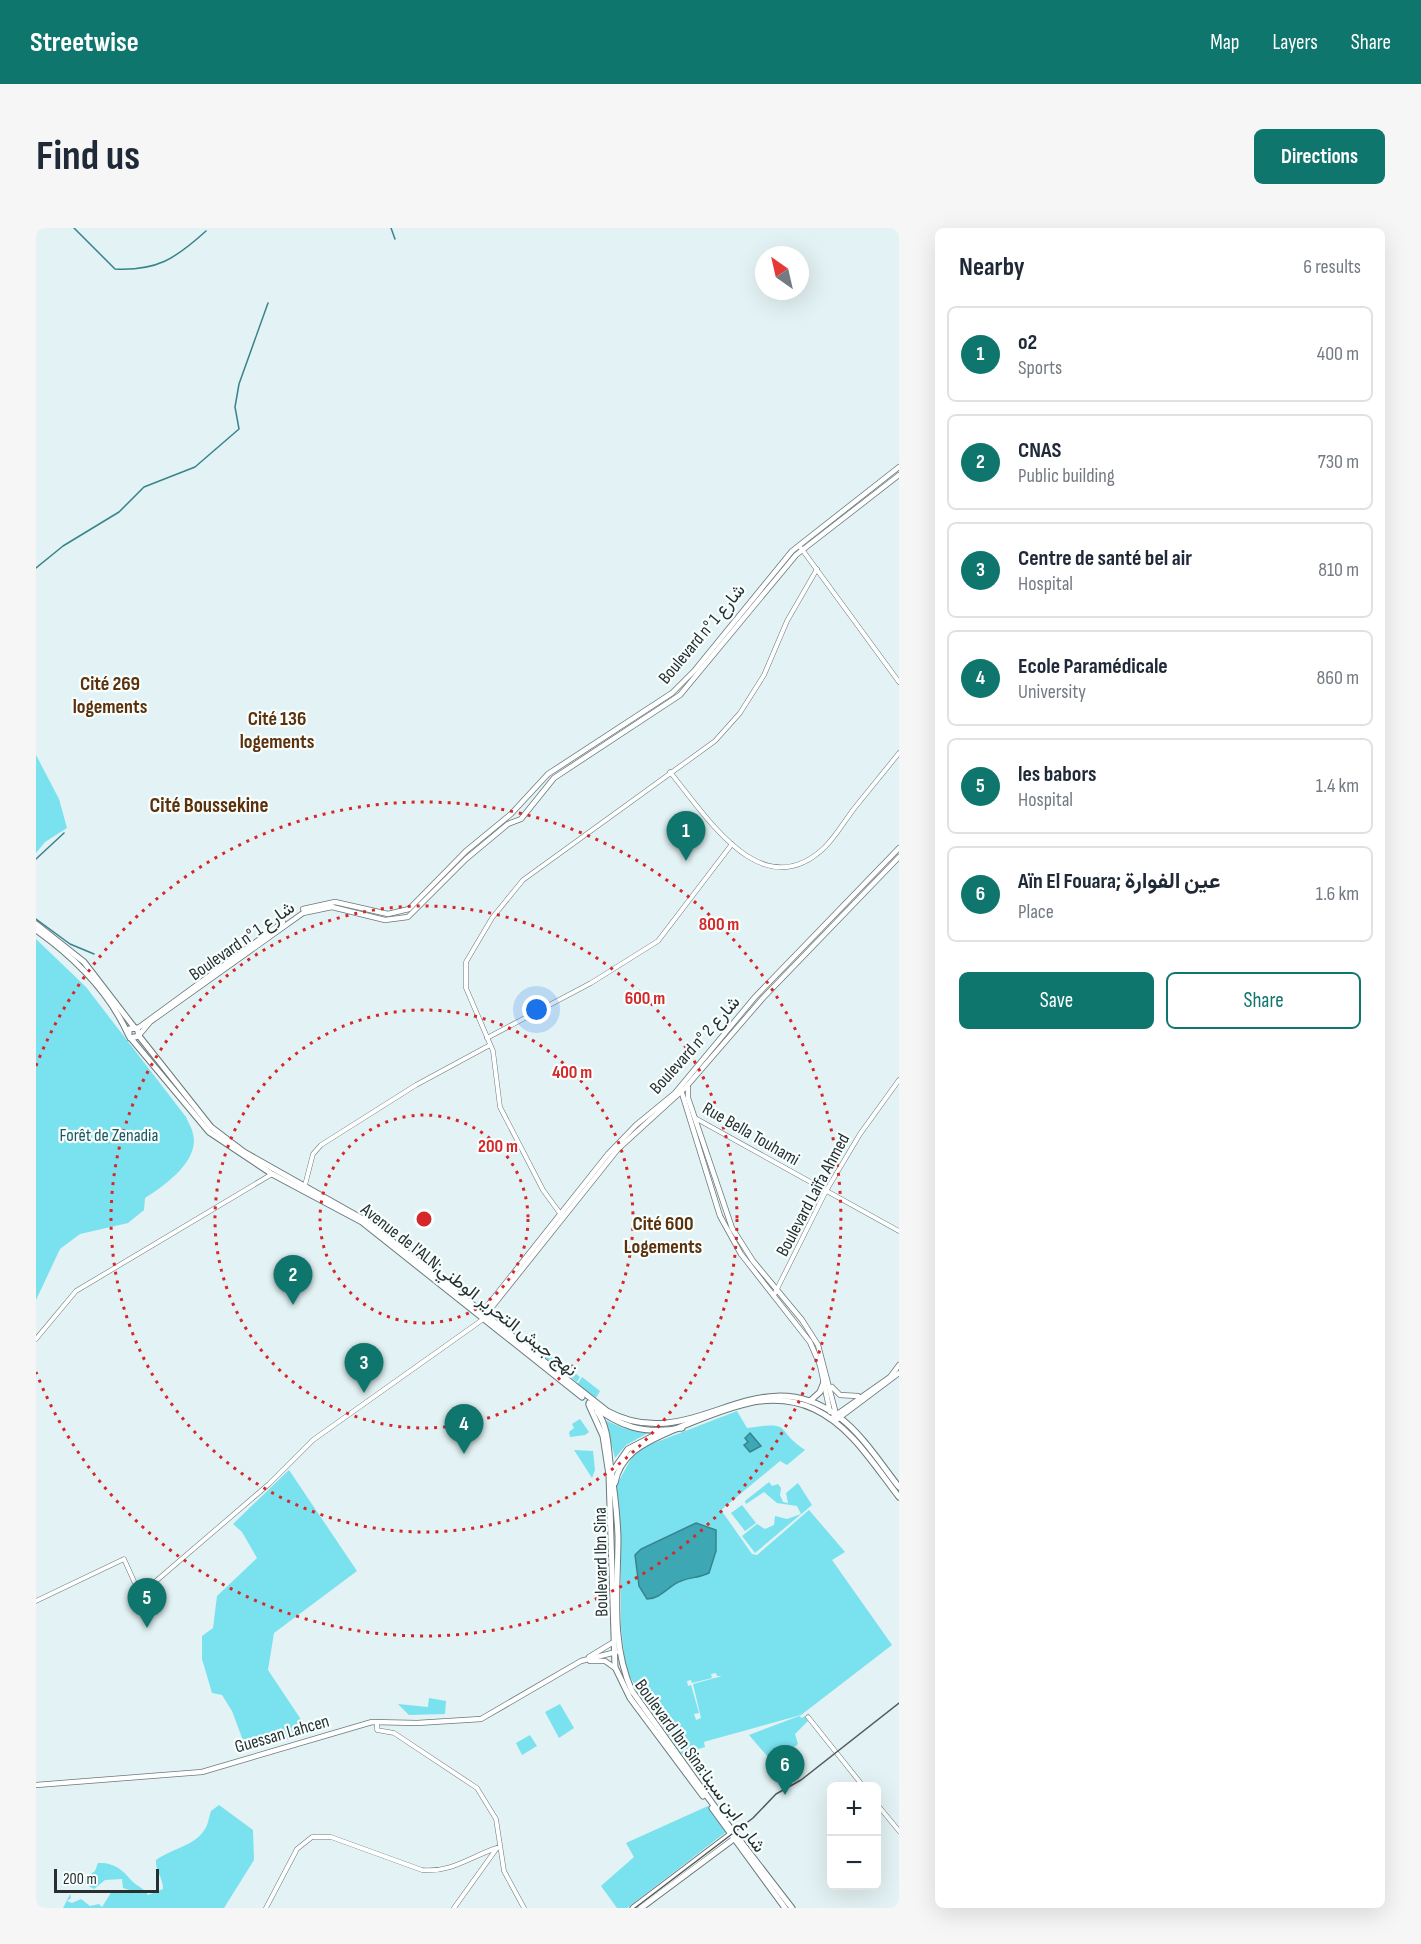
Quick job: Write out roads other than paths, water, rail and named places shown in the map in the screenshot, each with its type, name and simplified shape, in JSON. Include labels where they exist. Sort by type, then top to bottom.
[{"type":"main road","name":"Boulevard n° شارع 1","points":[[138,1031],[299,911],[335,902],[388,914],[409,909],[466,851],[513,817],[517,808],[548,774],[672,693],[695,670],[776,567],[899,467]]},
{"type":"main road","name":"Boulevard n° شارع 1","points":[[513,817],[520,819],[561,773],[680,695],[800,547],[899,476]]},
{"type":"main road","points":[[517,808],[523,813]]},
{"type":"main road","name":"Boulevard n° شارع 2","points":[[481,1318],[623,1138],[675,1093],[755,998],[899,848]]},
{"type":"main road","name":"Boulevard n° شارع 2","points":[[562,1215],[618,1149],[681,1092],[755,1007],[899,857]]},
{"type":"main road","points":[[36,924],[84,962],[211,1127],[244,1152],[305,1187]]},
{"type":"main road","points":[[36,930],[58,946],[86,973],[109,1002],[129,1036],[209,1132],[272,1174],[305,1187]]},
{"type":"main road","points":[[129,1036],[129,1029],[138,1031]]},
{"type":"main road","points":[[129,1036],[138,1031]]},
{"type":"main road","points":[[689,1083],[687,1095],[732,1228],[810,1342],[827,1383],[835,1418]]},
{"type":"main road","points":[[682,1085],[684,1103],[720,1216],[741,1254],[775,1293]]},
{"type":"main road","points":[[675,1093],[681,1092],[687,1095]]},
{"type":"main road","points":[[671,1101],[684,1103]]},
{"type":"main road","name":"Avenue de l'ALN;نهج جيش التحرير الوطني","points":[[305,1187],[368,1222],[481,1318],[588,1400],[636,1424],[681,1425]]},
{"type":"main road","points":[[835,1418],[898,1374],[899,1365]]},
{"type":"main road","points":[[835,1418],[867,1393],[898,1374]]},
{"type":"main road","points":[[827,1383],[845,1397],[867,1393]]},
{"type":"main road","points":[[810,1401],[827,1383]]},
{"type":"main road","points":[[827,1383],[829,1410]]},
{"type":"main road","points":[[612,1472],[628,1449],[664,1431],[755,1397],[789,1396],[810,1401],[829,1410],[899,1497]]},
{"type":"main road","name":"Boulevard Ibn Sina","points":[[588,1400],[595,1407],[606,1432],[612,1472],[611,1490]]},
{"type":"main road","name":"Boulevard Ibn Sina","points":[[588,1400],[603,1436],[618,1533],[616,1652]]},
{"type":"main road","points":[[611,1490],[620,1467],[634,1451],[681,1425],[761,1401],[794,1402],[835,1418],[899,1487]]},
{"type":"main road","points":[[595,1407],[625,1426],[664,1431]]},
{"type":"main road","name":"Boulevard Ibn Sina:شارع ابن سينا","points":[[611,1490],[612,1643],[632,1691],[733,1836],[792,1908]]},
{"type":"main road","points":[[581,1661],[612,1643]]},
{"type":"main road","points":[[581,1661],[616,1652]]},
{"type":"main road","name":"Boulevard Ibn Sina:شارع ابن سينا","points":[[616,1652],[617,1672],[630,1698],[785,1908]]},
{"type":"main road","points":[[581,1661],[605,1661],[617,1672]]},
{"type":"main road","name":"Guessan Lahcen","points":[[36,1785],[202,1772],[303,1740],[377,1722],[473,1720],[489,1715],[581,1661]]},
{"type":"main road","points":[[633,1908],[733,1836]]},
{"type":"main road","points":[[641,1908],[733,1836]]},
{"type":"street","points":[[800,547],[899,682]]},
{"type":"street","points":[[562,1215],[543,1190],[500,1107],[490,1045],[470,1001],[465,974],[466,962],[492,918],[523,880],[715,741],[740,713],[764,675],[788,621],[817,569]]},
{"type":"street","points":[[670,772],[710,822],[732,844],[759,863],[771,868],[795,866],[826,846],[899,753]]},
{"type":"street","points":[[487,1038],[591,983],[658,941],[732,844]]},
{"type":"street","points":[[305,1187],[313,1154],[321,1145],[416,1084],[490,1045]]},
{"type":"street","name":"Boulevard Laïfa Ahmed","points":[[775,1293],[826,1191],[860,1134],[899,1080]]},
{"type":"street","name":"Rue Bella Touhami","points":[[686,1109],[694,1118],[899,1232]]},
{"type":"street","points":[[36,1339],[76,1291],[272,1174]]},
{"type":"street","points":[[36,1600],[124,1559],[138,1590],[156,1581],[270,1484],[313,1440],[481,1318]]},
{"type":"street","points":[[808,1717],[860,1782]]},
{"type":"street","points":[[377,1722],[377,1730],[394,1733],[477,1788],[496,1819],[504,1871],[525,1908]]},
{"type":"street","points":[[881,1809],[899,1831]]},
{"type":"street","points":[[266,1908],[302,1844],[319,1836],[331,1837],[422,1870],[433,1871],[455,1867],[499,1846]]},
{"type":"street","points":[[454,1908],[499,1846]]},
{"type":"waterway","points":[[74,228],[115,269],[143,268],[165,261],[185,249],[206,231]]},
{"type":"waterway","points":[[391,228],[395,239]]},
{"type":"waterway","points":[[36,568],[63,546],[119,512],[144,487],[195,467],[239,429],[235,407],[239,384],[268,303]]},
{"type":"waterway","points":[[36,859],[64,833]]},
{"type":"waterway","points":[[36,919],[70,944],[94,954]]},
{"type":"tram line","points":[[635,1908],[753,1818],[776,1794],[801,1780],[899,1703]]},
{"type":"place","name":"o2","points":[[686,861]]},
{"type":"place","name":"CNAS","points":[[293,1305]]},
{"type":"place","name":"Centre de santé bel air","points":[[364,1393]]},
{"type":"place","name":"Ecole Paramédicale","points":[[464,1454]]},
{"type":"place","name":"les babors","points":[[147,1628]]},
{"type":"place","name":"Aïn El Fouara; عين الفوارة","points":[[785,1795]]},
{"type":"district","name":"Cité 269 logements","points":[[110,696]]},
{"type":"district","name":"Cité 136 logements","points":[[277,730]]},
{"type":"district","name":"Cité Boussekine","points":[[209,805]]},
{"type":"district","name":"Cité 600 Logements","points":[[663,1236]]},
{"type":"park label","name":"Forêt de Zenadia","points":[[109,1135]]}]
